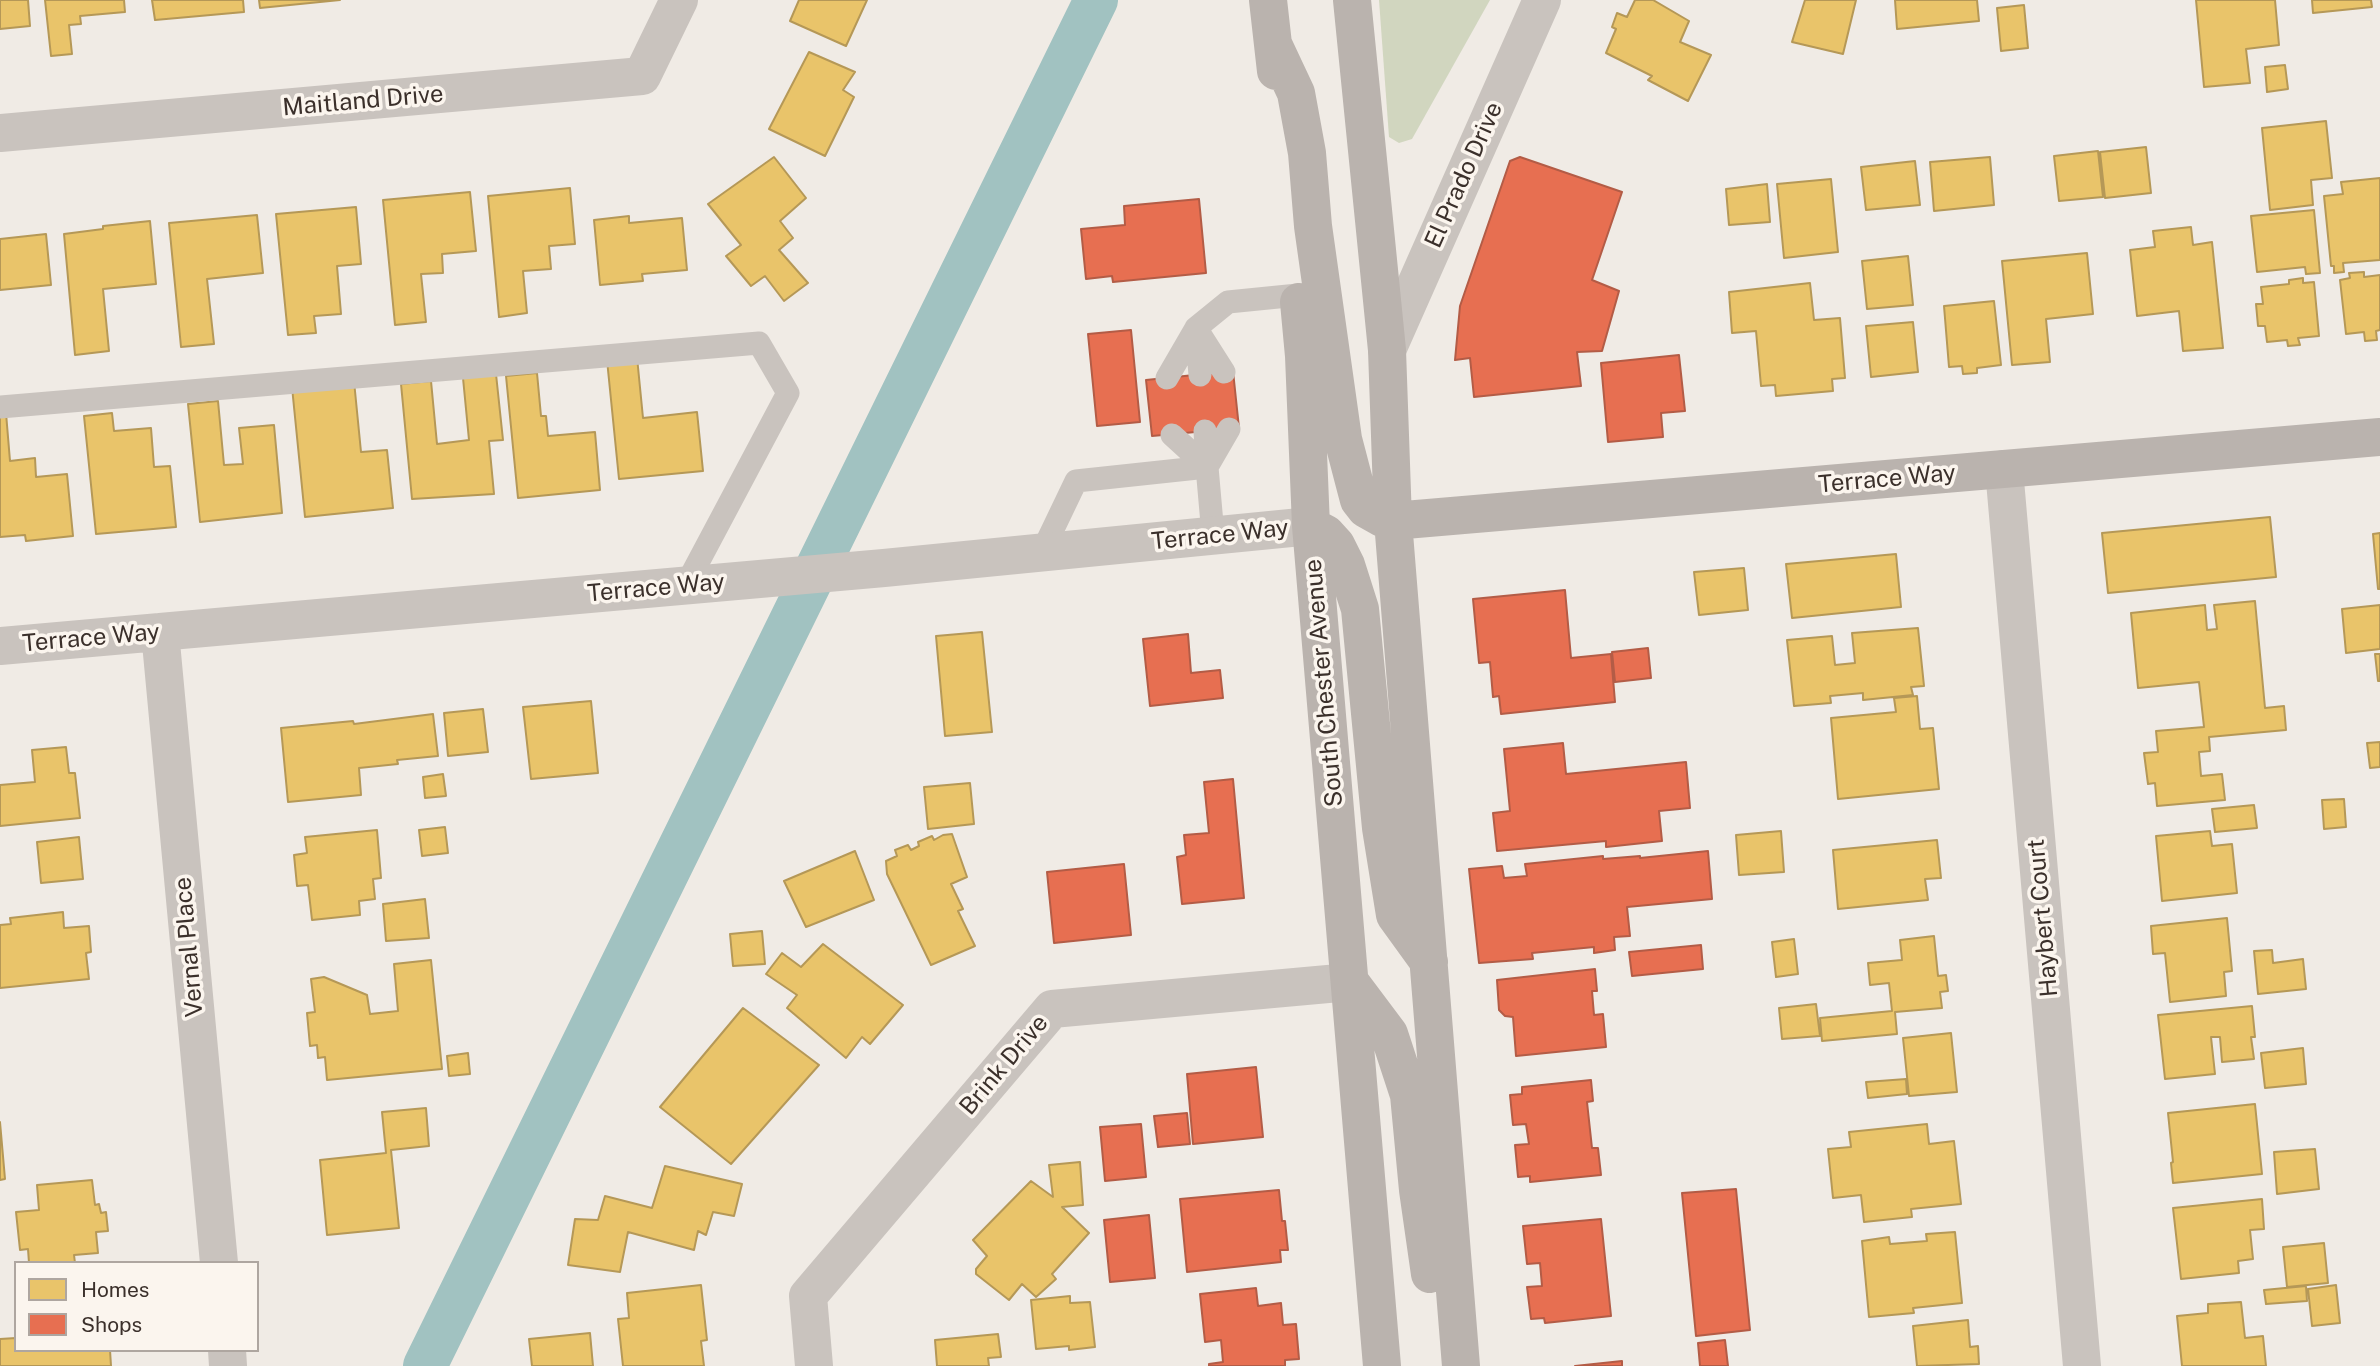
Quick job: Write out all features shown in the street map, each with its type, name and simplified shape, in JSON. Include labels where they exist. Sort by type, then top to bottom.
[{"type":"main road","name":"South Chester Avenue","points":[[1268,0],[1304,356],[1311,526],[1382,1366]]},
{"type":"main road","points":[[1352,0],[1387,350],[1393,521],[1461,1366]]},
{"type":"main road","points":[[1273,44],[1296,93],[1305,141],[1312,226],[1343,439],[1359,500],[1366,509],[1393,521]]},
{"type":"main road","name":"Terrace Way","points":[[1393,521],[2380,436]]},
{"type":"main road","points":[[1311,526],[1326,534],[1336,545],[1346,565],[1360,608],[1381,828],[1395,915],[1429,962]]},
{"type":"main road","points":[[1350,982],[1389,1034],[1409,1096],[1435,1314],[1456,1366]]},
{"type":"street","name":"Maitland Drive","points":[[0,133],[642,76],[679,0]]},
{"type":"street","name":"El Prado Drive","points":[[1387,350],[1542,0]]},
{"type":"street","name":"Haybert Court","points":[[2004,469],[2082,1366]]},
{"type":"street","name":"Terrace Way","points":[[0,646],[884,568],[1311,526]]},
{"type":"street","name":"Vernal Place","points":[[160,632],[219,1261]]},
{"type":"street","name":"Brink Drive","points":[[814,1366],[808,1296],[1052,1009],[1350,982]]},
{"type":"lane","points":[[1167,378],[1196,328],[1228,302],[1298,295]]},
{"type":"lane","points":[[1196,328],[1224,372]]},
{"type":"lane","points":[[1196,328],[1200,375]]},
{"type":"lane","points":[[0,407],[758,343],[788,393],[686,585]]},
{"type":"lane","points":[[1207,467],[1229,429]]},
{"type":"lane","points":[[1205,431],[1213,535]]},
{"type":"lane","points":[[1172,435],[1207,467]]},
{"type":"lane","points":[[1042,552],[1076,481],[1207,467]]},
{"type":"green space","points":[[1379,0],[1490,0],[1412,139],[1399,143],[1389,137]]},
{"type":"building: Homes","points":[[0,0],[28,0],[30,26],[0,29]]},
{"type":"building: Homes","points":[[45,0],[124,0],[125,12],[80,16],[81,24],[69,25],[72,54],[51,56]]},
{"type":"building: Homes","points":[[152,0],[243,0],[244,12],[155,20]]},
{"type":"building: Homes","points":[[259,0],[340,0],[260,8]]},
{"type":"building: Homes","points":[[799,0],[867,0],[846,46],[790,21]]},
{"type":"building: Homes","points":[[1635,0],[1653,0],[1689,21],[1680,42],[1711,55],[1688,101],[1648,80],[1652,76],[1606,53],[1616,29],[1612,27],[1617,13],[1627,17]]},
{"type":"building: Homes","points":[[1805,0],[1856,0],[1843,54],[1792,42]]},
{"type":"building: Homes","points":[[1895,0],[1977,0],[1979,21],[1897,29]]},
{"type":"building: Homes","points":[[2196,0],[2275,0],[2279,45],[2246,49],[2250,83],[2204,87]]},
{"type":"building: Homes","points":[[2312,0],[2371,0],[2372,7],[2313,13]]},
{"type":"building: Homes","points":[[2024,5],[2028,48],[2001,51],[1997,8]]},
{"type":"building: Homes","points":[[809,52],[855,72],[843,90],[854,97],[825,156],[769,129]]},
{"type":"building: Homes","points":[[2285,65],[2288,89],[2267,92],[2265,67]]},
{"type":"building: Homes","points":[[2326,121],[2332,178],[2311,180],[2313,205],[2270,210],[2262,128]]},
{"type":"building: Homes","points":[[2146,147],[2151,193],[2105,198],[2100,152]]},
{"type":"building: Homes","points":[[2098,151],[2103,197],[2059,201],[2054,156]]},
{"type":"building: Homes","points":[[774,157],[806,198],[780,221],[793,238],[779,250],[808,283],[784,301],[765,276],[751,286],[726,256],[741,245],[708,204]]},
{"type":"building: Homes","points":[[1990,157],[1994,205],[1934,211],[1930,162]]},
{"type":"building: Homes","points":[[1915,161],[1920,205],[1866,210],[1861,167]]},
{"type":"building: Homes","points":[[2380,178],[2380,260],[2343,263],[2344,272],[2334,273],[2324,196],[2343,194],[2341,182]]},
{"type":"building: Homes","points":[[1831,179],[1838,252],[1784,258],[1777,184]]},
{"type":"building: Homes","points":[[1767,184],[1770,222],[1729,225],[1726,189]]},
{"type":"building: Homes","points":[[570,188],[575,244],[549,246],[551,269],[523,271],[527,313],[499,317],[488,196]]},
{"type":"building: Homes","points":[[470,192],[476,251],[442,254],[443,273],[421,274],[426,322],[395,325],[383,200]]},
{"type":"building: Homes","points":[[356,207],[361,264],[337,266],[341,314],[314,316],[316,333],[288,335],[276,214]]},
{"type":"building: Homes","points":[[2314,210],[2320,273],[2306,274],[2305,267],[2257,272],[2251,216]]},
{"type":"building: Homes","points":[[257,215],[263,273],[207,279],[214,344],[181,347],[169,223]]},
{"type":"building: Homes","points":[[629,216],[629,223],[682,218],[687,270],[642,274],[643,281],[600,285],[594,220]]},
{"type":"building: Homes","points":[[150,221],[156,284],[103,289],[109,351],[75,355],[64,234]]},
{"type":"building: Homes","points":[[2191,227],[2193,245],[2212,242],[2223,348],[2183,351],[2179,311],[2137,316],[2130,250],[2155,247],[2153,231]]},
{"type":"building: Homes","points":[[46,234],[51,285],[0,290],[0,239]]},
{"type":"building: Homes","points":[[2087,253],[2093,314],[2046,319],[2050,362],[2012,365],[2002,261]]},
{"type":"building: Homes","points":[[1908,256],[1913,305],[1867,309],[1862,261]]},
{"type":"building: Homes","points":[[2364,272],[2364,277],[2380,275],[2380,330],[2376,331],[2377,340],[2365,341],[2364,332],[2346,334],[2340,280],[2350,278],[2349,273]]},
{"type":"building: Homes","points":[[2303,278],[2303,283],[2314,282],[2319,336],[2298,338],[2300,345],[2288,346],[2287,340],[2267,342],[2265,326],[2258,326],[2256,304],[2263,304],[2261,287],[2289,284],[2289,280]]},
{"type":"building: Homes","points":[[1810,283],[1814,320],[1840,318],[1845,378],[1832,379],[1833,391],[1776,396],[1775,385],[1761,386],[1756,331],[1732,333],[1729,292]]},
{"type":"building: Homes","points":[[1994,301],[2001,365],[1977,368],[1977,373],[1963,374],[1962,366],[1949,367],[1944,306]]},
{"type":"building: Homes","points":[[1913,322],[1918,372],[1871,377],[1866,326]]},
{"type":"building: Homes","points":[[637,357],[643,418],[697,412],[703,471],[619,479],[607,360]]},
{"type":"building: Homes","points":[[537,373],[541,416],[546,416],[548,436],[595,432],[600,490],[518,498],[506,376]]},
{"type":"building: Homes","points":[[496,374],[503,440],[489,441],[494,494],[412,499],[401,384],[431,381],[437,444],[469,440],[463,378]]},
{"type":"building: Homes","points":[[354,381],[361,452],[387,450],[393,508],[305,517],[292,387]]},
{"type":"building: Homes","points":[[218,401],[224,465],[243,464],[239,428],[274,425],[282,513],[200,522],[188,404]]},
{"type":"building: Homes","points":[[0,413],[6,413],[10,461],[35,458],[36,477],[67,474],[73,536],[26,541],[25,535],[0,537]]},
{"type":"building: Homes","points":[[112,413],[114,431],[151,428],[154,467],[170,466],[176,527],[96,534],[84,416]]},
{"type":"building: Homes","points":[[2270,517],[2276,577],[2108,593],[2102,533]]},
{"type":"building: Homes","points":[[2380,533],[2380,589],[2378,589],[2373,534]]},
{"type":"building: Homes","points":[[1896,554],[1901,607],[1792,618],[1786,564]]},
{"type":"building: Homes","points":[[1744,568],[1748,610],[1699,615],[1694,572]]},
{"type":"building: Homes","points":[[2255,601],[2265,708],[2284,706],[2286,730],[2209,737],[2210,751],[2199,752],[2201,776],[2222,774],[2225,800],[2157,806],[2155,783],[2148,784],[2144,753],[2158,752],[2156,731],[2204,727],[2199,682],[2138,688],[2131,613],[2205,605],[2207,630],[2217,629],[2214,605]]},
{"type":"building: Homes","points":[[2380,605],[2380,649],[2346,653],[2342,609]]},
{"type":"building: Homes","points":[[1918,628],[1924,686],[1911,687],[1913,695],[1863,700],[1863,693],[1830,696],[1831,703],[1794,706],[1787,640],[1832,636],[1835,665],[1855,663],[1852,633]]},
{"type":"building: Homes","points":[[982,632],[992,732],[945,736],[936,636]]},
{"type":"building: Homes","points":[[2375,654],[2380,654],[2380,681],[2378,681]]},
{"type":"building: Homes","points":[[1917,696],[1920,729],[1933,728],[1939,789],[1838,799],[1831,718],[1896,712],[1894,698]]},
{"type":"building: Homes","points":[[591,701],[598,773],[531,779],[523,707]]},
{"type":"building: Homes","points":[[483,709],[488,752],[448,756],[444,713]]},
{"type":"building: Homes","points":[[433,714],[438,756],[397,760],[398,764],[359,768],[361,795],[288,802],[281,728],[353,721],[354,724]]},
{"type":"building: Homes","points":[[2380,742],[2380,767],[2370,768],[2367,743]]},
{"type":"building: Homes","points":[[66,747],[69,773],[75,773],[80,818],[0,826],[0,785],[35,782],[32,750]]},
{"type":"building: Homes","points":[[443,774],[446,796],[425,798],[423,777]]},
{"type":"building: Homes","points":[[970,783],[974,824],[928,829],[924,787]]},
{"type":"building: Homes","points":[[2344,799],[2346,827],[2324,829],[2322,800]]},
{"type":"building: Homes","points":[[2254,805],[2257,828],[2215,832],[2212,809]]},
{"type":"building: Homes","points":[[445,827],[448,853],[422,856],[419,830]]},
{"type":"building: Homes","points":[[377,830],[381,878],[373,879],[375,899],[359,901],[360,915],[312,920],[308,885],[297,886],[294,855],[307,853],[305,837]]},
{"type":"building: Homes","points":[[1781,831],[1784,872],[1739,875],[1736,835]]},
{"type":"building: Homes","points":[[2210,831],[2212,846],[2232,844],[2237,893],[2162,901],[2156,836]]},
{"type":"building: Homes","points":[[952,834],[967,877],[951,884],[963,909],[958,911],[975,946],[931,965],[887,874],[886,861],[897,856],[895,850],[908,845],[911,850],[919,846],[918,842],[932,836],[934,840]]},
{"type":"building: Homes","points":[[79,837],[83,879],[41,883],[37,842]]},
{"type":"building: Homes","points":[[1937,840],[1941,878],[1925,879],[1928,900],[1838,909],[1833,850]]},
{"type":"building: Homes","points":[[855,851],[874,900],[806,927],[784,881]]},
{"type":"building: Homes","points":[[425,899],[429,938],[386,941],[383,904]]},
{"type":"building: Homes","points":[[63,912],[64,928],[89,926],[91,952],[86,953],[89,979],[0,988],[0,925],[11,924],[10,918]]},
{"type":"building: Homes","points":[[2227,918],[2232,971],[2224,972],[2226,996],[2170,1002],[2165,953],[2153,954],[2151,926]]},
{"type":"building: Homes","points":[[762,931],[765,964],[733,966],[730,934]]},
{"type":"building: Homes","points":[[1934,936],[1938,976],[1946,975],[1948,991],[1940,992],[1942,1008],[1895,1012],[1897,1034],[1822,1041],[1820,1018],[1892,1011],[1889,983],[1870,985],[1868,963],[1902,960],[1900,940]]},
{"type":"building: Homes","points":[[1794,939],[1798,974],[1776,977],[1772,942]]},
{"type":"building: Homes","points":[[823,944],[903,1005],[870,1044],[862,1037],[846,1058],[787,1008],[797,995],[766,974],[782,953],[801,967]]},
{"type":"building: Homes","points":[[2272,950],[2273,963],[2303,959],[2306,989],[2258,994],[2254,951]]},
{"type":"building: Homes","points":[[431,960],[442,1069],[327,1080],[325,1057],[318,1058],[317,1045],[310,1046],[307,1013],[315,1012],[311,979],[324,977],[367,995],[370,1014],[398,1011],[394,964]]},
{"type":"building: Homes","points":[[1816,1004],[1820,1036],[1782,1039],[1779,1008]]},
{"type":"building: Homes","points":[[2252,1006],[2255,1037],[2251,1037],[2254,1059],[2222,1062],[2220,1037],[2211,1037],[2215,1074],[2165,1079],[2158,1015]]},
{"type":"building: Homes","points":[[743,1008],[819,1065],[731,1164],[660,1107]]},
{"type":"building: Homes","points":[[1951,1033],[1957,1092],[1909,1096],[1903,1038]]},
{"type":"building: Homes","points":[[2303,1048],[2306,1084],[2265,1088],[2261,1053]]},
{"type":"building: Homes","points":[[468,1053],[470,1074],[449,1076],[447,1056]]},
{"type":"building: Homes","points":[[1906,1079],[1907,1094],[1868,1098],[1866,1082]]},
{"type":"building: Homes","points":[[2255,1104],[2262,1174],[2173,1183],[2168,1113]]},
{"type":"building: Homes","points":[[426,1108],[429,1146],[391,1150],[399,1228],[327,1235],[320,1160],[386,1153],[382,1112]]},
{"type":"building: Homes","points":[[0,1122],[5,1179],[0,1180]]},
{"type":"building: Homes","points":[[1927,1124],[1929,1144],[1954,1141],[1961,1204],[1911,1209],[1912,1217],[1864,1222],[1861,1195],[1833,1198],[1828,1149],[1851,1147],[1849,1132]]},
{"type":"building: Homes","points":[[2315,1149],[2319,1189],[2277,1194],[2274,1152]]},
{"type":"building: Homes","points":[[1080,1162],[1083,1205],[1062,1207],[1089,1233],[1052,1274],[1056,1279],[1036,1297],[1022,1284],[1009,1300],[976,1274],[976,1269],[987,1256],[973,1240],[1031,1181],[1053,1197],[1049,1165]]},
{"type":"building: Homes","points":[[665,1166],[742,1184],[734,1216],[713,1212],[706,1235],[698,1231],[694,1250],[628,1232],[620,1272],[568,1265],[575,1219],[598,1220],[605,1196],[652,1208]]},
{"type":"building: Homes","points":[[92,1180],[95,1205],[99,1204],[101,1213],[106,1212],[108,1231],[96,1232],[98,1253],[74,1255],[75,1261],[29,1261],[28,1249],[20,1250],[16,1212],[39,1210],[37,1185]]},
{"type":"building: Homes","points":[[2262,1199],[2264,1229],[2250,1230],[2253,1259],[2238,1261],[2239,1273],[2181,1279],[2173,1208]]},
{"type":"building: Homes","points":[[1955,1232],[1962,1303],[1913,1308],[1914,1313],[1869,1317],[1862,1241],[1889,1237],[1890,1244],[1927,1241],[1926,1234]]},
{"type":"building: Homes","points":[[2324,1243],[2328,1283],[2287,1287],[2283,1247]]},
{"type":"building: Homes","points":[[701,1285],[707,1340],[701,1341],[704,1366],[623,1366],[618,1319],[629,1318],[627,1293]]},
{"type":"building: Homes","points":[[2336,1285],[2340,1323],[2312,1326],[2308,1289]]},
{"type":"building: Homes","points":[[2306,1286],[2307,1301],[2266,1304],[2264,1290]]},
{"type":"building: Homes","points":[[1070,1296],[1070,1303],[1090,1302],[1095,1347],[1069,1350],[1069,1346],[1036,1349],[1031,1300]]},
{"type":"building: Homes","points":[[2241,1302],[2245,1338],[2263,1336],[2266,1366],[2182,1366],[2177,1316],[2208,1313],[2208,1304]]},
{"type":"building: Homes","points":[[1968,1320],[1970,1347],[1978,1346],[1979,1364],[1917,1366],[1913,1326]]},
{"type":"building: Homes","points":[[590,1333],[593,1366],[532,1366],[529,1339]]},
{"type":"building: Homes","points":[[998,1334],[1001,1357],[988,1358],[989,1366],[937,1366],[935,1340]]},
{"type":"building: Homes","points":[[14,1338],[14,1352],[110,1352],[111,1366],[0,1366],[0,1339]]},
{"type":"building: Shops","points":[[1520,157],[1622,192],[1592,280],[1619,291],[1602,351],[1577,352],[1581,386],[1474,397],[1470,358],[1455,360],[1460,306],[1510,161]]},
{"type":"building: Shops","points":[[1199,199],[1206,273],[1113,282],[1112,276],[1086,279],[1081,229],[1125,225],[1124,206]]},
{"type":"building: Shops","points":[[1131,330],[1140,422],[1097,426],[1088,334]]},
{"type":"building: Shops","points":[[1679,355],[1685,411],[1661,413],[1663,437],[1608,442],[1601,363]]},
{"type":"building: Shops","points":[[1233,371],[1239,428],[1152,436],[1146,380]]},
{"type":"building: Shops","points":[[1565,590],[1571,658],[1611,654],[1615,702],[1501,714],[1499,696],[1493,697],[1490,662],[1479,663],[1473,599]]},
{"type":"building: Shops","points":[[1188,634],[1191,673],[1220,670],[1223,698],[1150,706],[1143,639]]},
{"type":"building: Shops","points":[[1648,648],[1651,678],[1615,682],[1612,652]]},
{"type":"building: Shops","points":[[1563,743],[1566,774],[1686,762],[1690,808],[1659,811],[1662,841],[1606,847],[1606,841],[1497,851],[1493,813],[1510,811],[1504,749]]},
{"type":"building: Shops","points":[[1233,779],[1244,898],[1182,904],[1177,857],[1186,855],[1184,835],[1209,833],[1204,782]]},
{"type":"building: Shops","points":[[1708,851],[1712,899],[1627,907],[1630,936],[1614,937],[1615,950],[1594,953],[1594,947],[1532,953],[1533,959],[1479,963],[1469,869],[1502,866],[1504,878],[1527,876],[1525,864],[1603,856],[1603,859],[1640,858]]},
{"type":"building: Shops","points":[[1124,864],[1131,935],[1054,943],[1047,872]]},
{"type":"building: Shops","points":[[1701,945],[1703,969],[1632,976],[1629,952]]},
{"type":"building: Shops","points":[[1595,969],[1597,991],[1592,991],[1594,1015],[1603,1014],[1606,1047],[1516,1056],[1513,1017],[1505,1016],[1499,1010],[1497,980]]},
{"type":"building: Shops","points":[[1256,1067],[1263,1137],[1193,1144],[1187,1074]]},
{"type":"building: Shops","points":[[1591,1080],[1593,1101],[1587,1102],[1592,1148],[1598,1148],[1601,1175],[1530,1182],[1530,1176],[1518,1177],[1515,1145],[1529,1144],[1526,1124],[1513,1125],[1510,1095],[1522,1094],[1522,1087]]},
{"type":"building: Shops","points":[[1187,1113],[1190,1144],[1158,1147],[1154,1116]]},
{"type":"building: Shops","points":[[1141,1124],[1146,1177],[1105,1181],[1100,1127]]},
{"type":"building: Shops","points":[[1736,1189],[1750,1330],[1696,1336],[1682,1193]]},
{"type":"building: Shops","points":[[1279,1190],[1288,1250],[1280,1250],[1281,1262],[1187,1272],[1180,1199]]},
{"type":"building: Shops","points":[[1149,1215],[1155,1278],[1110,1282],[1104,1220]]},
{"type":"building: Shops","points":[[1601,1219],[1611,1316],[1545,1323],[1544,1318],[1531,1319],[1527,1287],[1542,1286],[1540,1263],[1527,1264],[1523,1226]]},
{"type":"building: Shops","points":[[1256,1288],[1258,1306],[1281,1303],[1283,1325],[1296,1324],[1299,1359],[1285,1360],[1285,1366],[1209,1366],[1223,1362],[1221,1340],[1205,1342],[1200,1294]]},
{"type":"building: Shops","points":[[1725,1340],[1728,1366],[1700,1366],[1698,1343]]},
{"type":"building: Shops","points":[[1622,1361],[1622,1366],[1575,1366]]},
{"type":"waterway","points":[[425,1366],[1096,0]]}]
